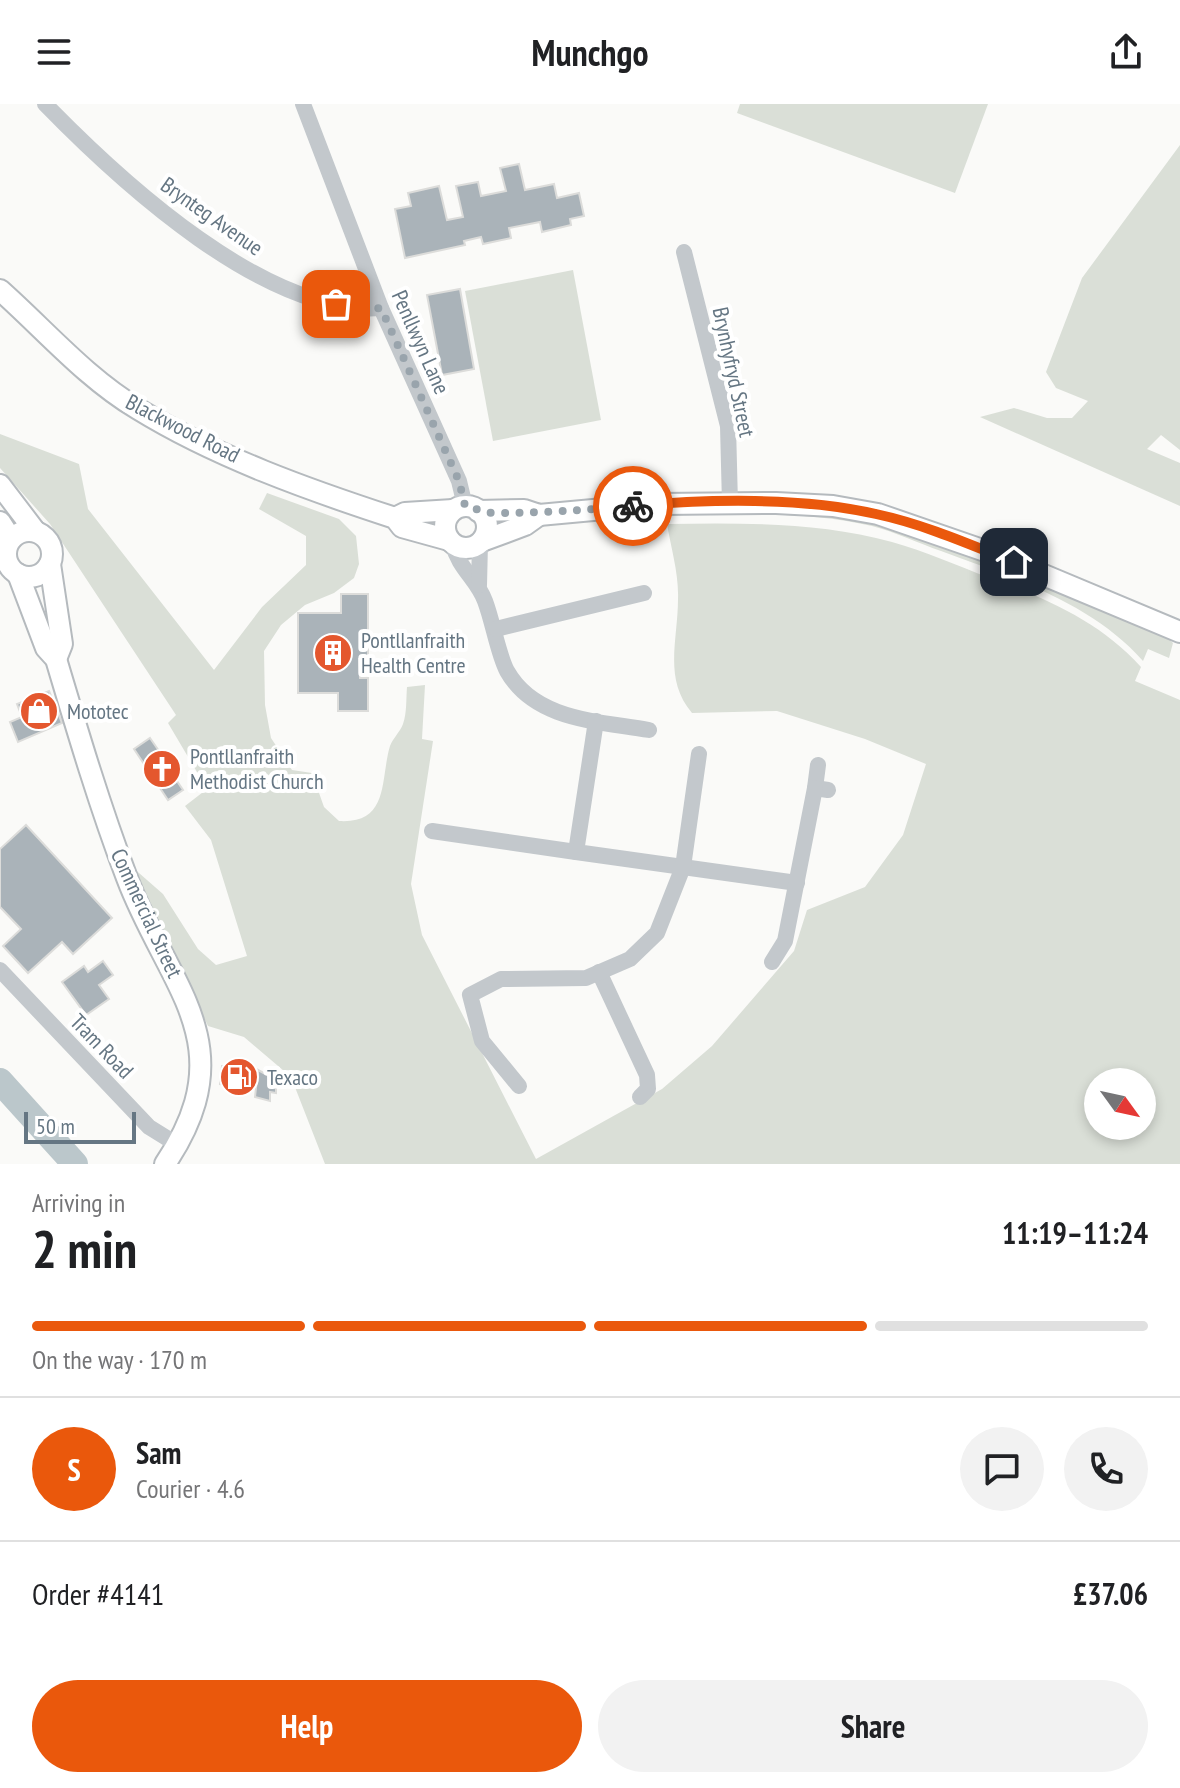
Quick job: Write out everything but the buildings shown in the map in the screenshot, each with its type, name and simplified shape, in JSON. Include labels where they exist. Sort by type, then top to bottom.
[{"type":"main road","name":"Blackwood Road","points":[[0,290],[78,364],[137,409],[256,466],[395,518],[402,527],[451,542]]},
{"type":"main road","name":"Commercial Street","points":[[0,485],[51,548],[50,564],[62,644],[56,659]]},
{"type":"main road","points":[[395,518],[405,513],[466,509],[524,510],[539,515],[658,504],[833,506],[878,514],[991,553],[1180,632]]},
{"type":"main road","points":[[466,509],[445,524],[451,542],[470,548],[525,525],[539,515]]},
{"type":"main road","points":[[466,509],[487,528],[481,542]]},
{"type":"main road","points":[[35,531],[5,531],[8,567],[36,576],[50,564]]},
{"type":"main road","name":"Commercial Street","points":[[8,567],[46,648],[56,659],[129,883],[195,1020],[200,1053],[198,1091],[178,1145],[165,1164]]},
{"type":"street","name":"Brynteg Avenue","points":[[45,104],[110,168],[235,264],[294,293],[357,310],[381,308]]},
{"type":"street","name":"Penllwyn Lane","points":[[303,104],[381,308],[459,481],[466,509]]},
{"type":"street","name":"Brynhyfryd Street","points":[[684,252],[728,426],[730,504]]},
{"type":"street","points":[[451,542],[467,576],[479,585]]},
{"type":"street","points":[[481,542],[479,585],[496,629],[506,670],[531,701],[576,718],[649,730]]},
{"type":"street","points":[[496,629],[644,593]]},
{"type":"street","points":[[576,852],[596,721]]},
{"type":"street","points":[[519,1086],[482,1041],[470,995],[501,979],[586,978],[630,959],[657,933],[683,867],[699,754]]},
{"type":"street","points":[[772,962],[785,941],[822,789],[818,765]]},
{"type":"street","points":[[432,831],[797,883]]},
{"type":"street","name":"Tram Road","points":[[0,970],[149,1127],[178,1145]]},
{"type":"street","points":[[599,972],[647,1075],[648,1089],[640,1097]]},
{"type":"shaded area","points":[[740,104],[988,104],[955,193],[737,113]]},
{"type":"shaded area","points":[[1180,145],[1180,450],[1161,435],[1147,449],[1180,463],[1180,506],[980,417],[1014,408],[1047,418],[1072,418],[1088,401],[1056,388],[1046,372],[1082,278]]},
{"type":"shaded area","points":[[573,270],[601,420],[493,441],[465,291]]},
{"type":"shaded area","points":[[0,434],[79,464],[88,509],[214,670],[262,607],[306,565],[306,536],[259,509],[267,493],[339,519],[356,536],[359,564],[354,578],[334,593],[305,605],[281,625],[264,651],[265,705],[271,738],[292,770],[312,773],[324,807],[339,821],[355,820],[367,815],[380,797],[390,746],[404,720],[407,687],[425,685],[422,739],[433,741],[411,884],[422,935],[536,1159],[662,1089],[712,1046],[794,951],[807,910],[865,887],[903,835],[926,764],[865,739],[777,711],[692,713],[683,700],[675,673],[678,590],[667,524],[780,525],[864,535],[929,554],[1032,594],[1071,613],[1108,637],[1141,667],[1135,681],[1180,700],[1180,1164],[325,1164],[291,1077],[244,1037],[208,1026],[131,866],[163,894],[198,949],[216,965],[247,956],[211,840],[185,806],[207,789],[168,723],[176,715],[50,524],[0,468]]},
{"type":"shaded area","points":[[769,511],[876,522],[947,546],[1146,624],[1144,629],[1173,643],[1169,658],[1148,649],[1143,661],[1100,623],[1049,594],[881,528],[795,515],[664,516],[663,513]]},
{"type":"waterway","points":[[0,1081],[75,1164]]},
{"type":"way so far","points":[[336,304],[357,310],[381,308],[459,481],[465,506],[478,511],[524,510],[539,515],[633,506]]},
{"type":"place","name":"Pontllanfraith Health Centre","points":[[333,653]]},
{"type":"place","name":"Mototec","points":[[39,711]]},
{"type":"place","name":"Pontllanfraith Methodist Church","points":[[162,769]]},
{"type":"place","name":"Texaco","points":[[239,1077]]},
{"type":"route","points":[[633,506],[776,503],[833,506],[878,514],[1014,562]]}]
